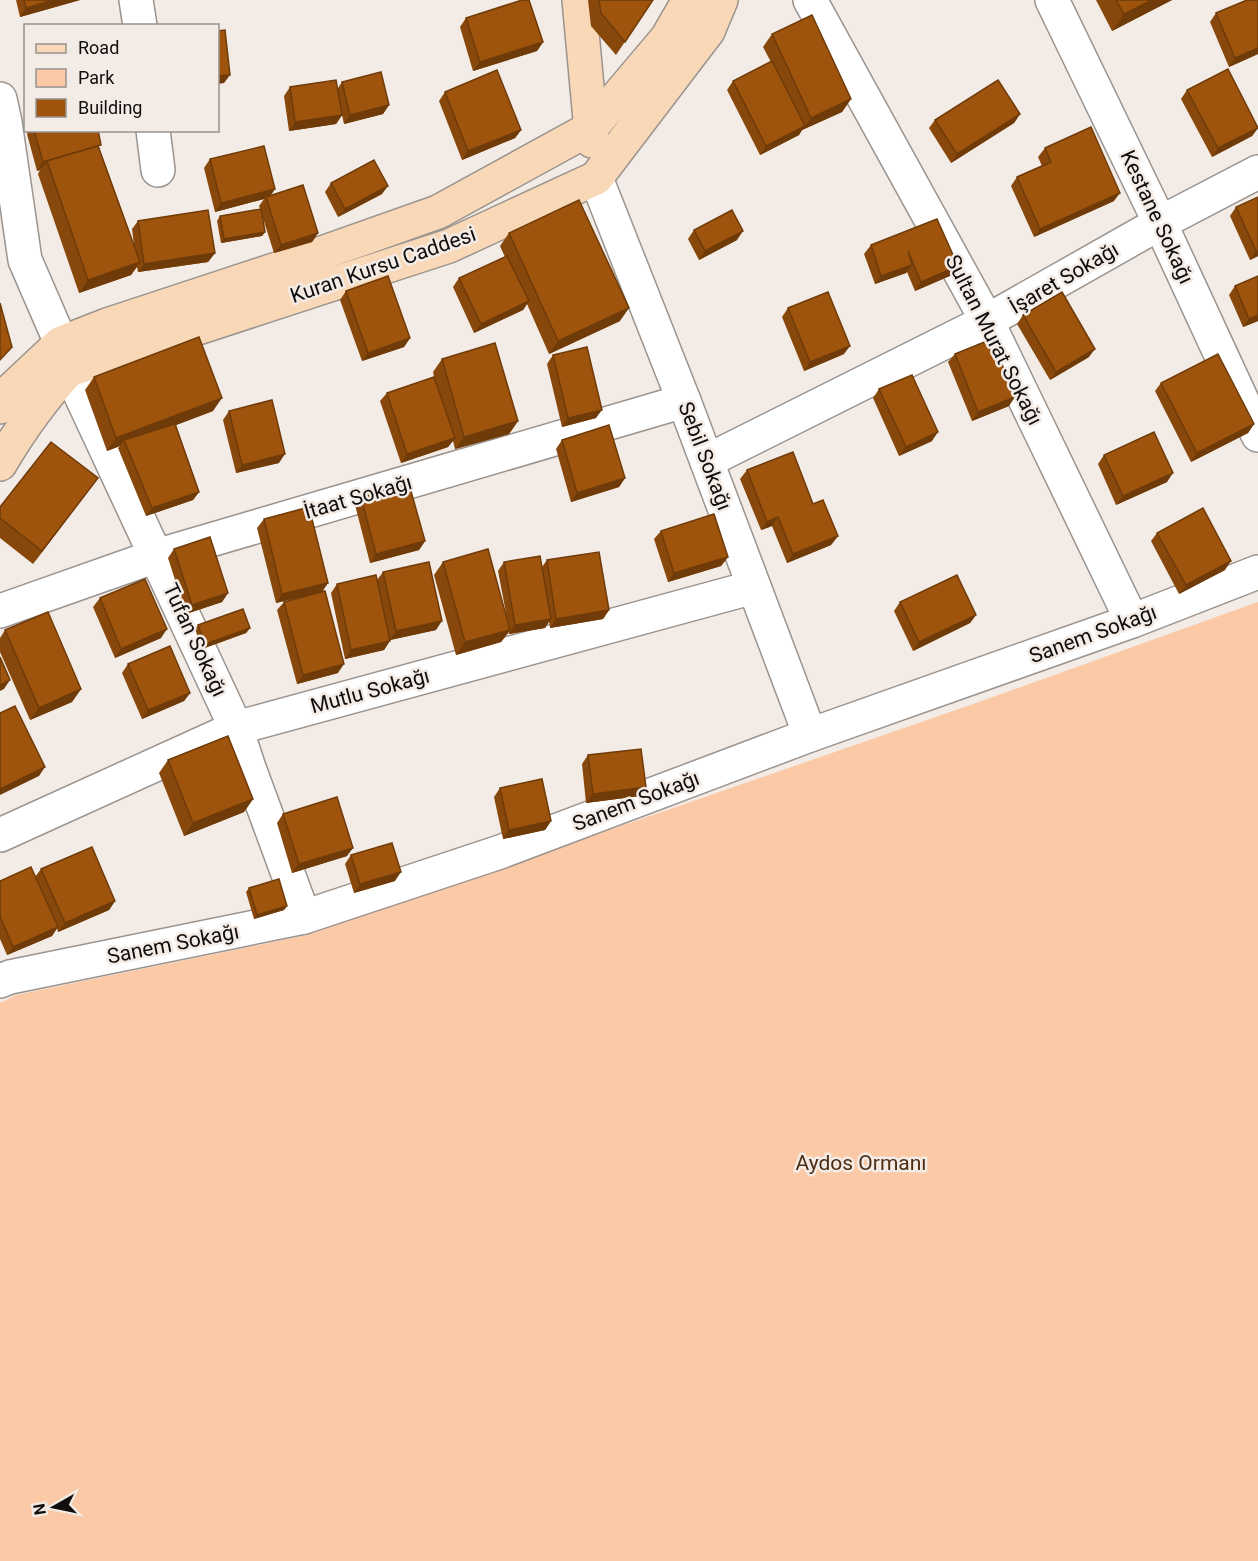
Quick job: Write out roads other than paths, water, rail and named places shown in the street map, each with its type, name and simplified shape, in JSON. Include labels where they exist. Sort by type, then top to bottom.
[{"type":"main road","points":[[579,0],[596,178]]},
{"type":"main road","name":"Kuran Kursu Caddesi","points":[[0,407],[10,391],[65,356],[107,325],[274,270],[438,212],[591,128],[667,38],[689,0]]},
{"type":"main road","name":"Kuran Kursu Caddesi","points":[[65,356],[449,246],[596,178],[708,31],[722,0]]},
{"type":"main road","name":"Kuran Kursu Caddesi","points":[[0,464],[20,429],[50,390],[65,356]]},
{"type":"street","points":[[136,0],[140,24]]},
{"type":"street","name":"Sultan Murat Sokağı","points":[[810,0],[987,321],[1132,621]]},
{"type":"street","name":"Kestane Sokağı","points":[[1052,0],[1160,223],[1258,435]]},
{"type":"street","name":"Tufan Sokağı","points":[[2,115],[13,263],[65,356],[236,728],[304,917]]},
{"type":"street","points":[[153,132],[158,170]]},
{"type":"street","name":"İşaret Sokağı","points":[[707,461],[987,321],[1160,223],[1258,172]]},
{"type":"street","name":"Sebil Sokağı","points":[[596,178],[684,401],[810,735]]},
{"type":"street","name":"İtaat Sokağı","points":[[0,611],[156,556],[684,401]]},
{"type":"street","name":"Sanem Sokağı","points":[[0,981],[10,977],[304,917],[500,852],[810,735],[1132,621],[1258,572]]},
{"type":"street","name":"Mutlu Sokağı","points":[[0,835],[236,728],[754,587]]},
{"type":"park label","name":"Aydos Ormanı","points":[[861,1163]]}]
